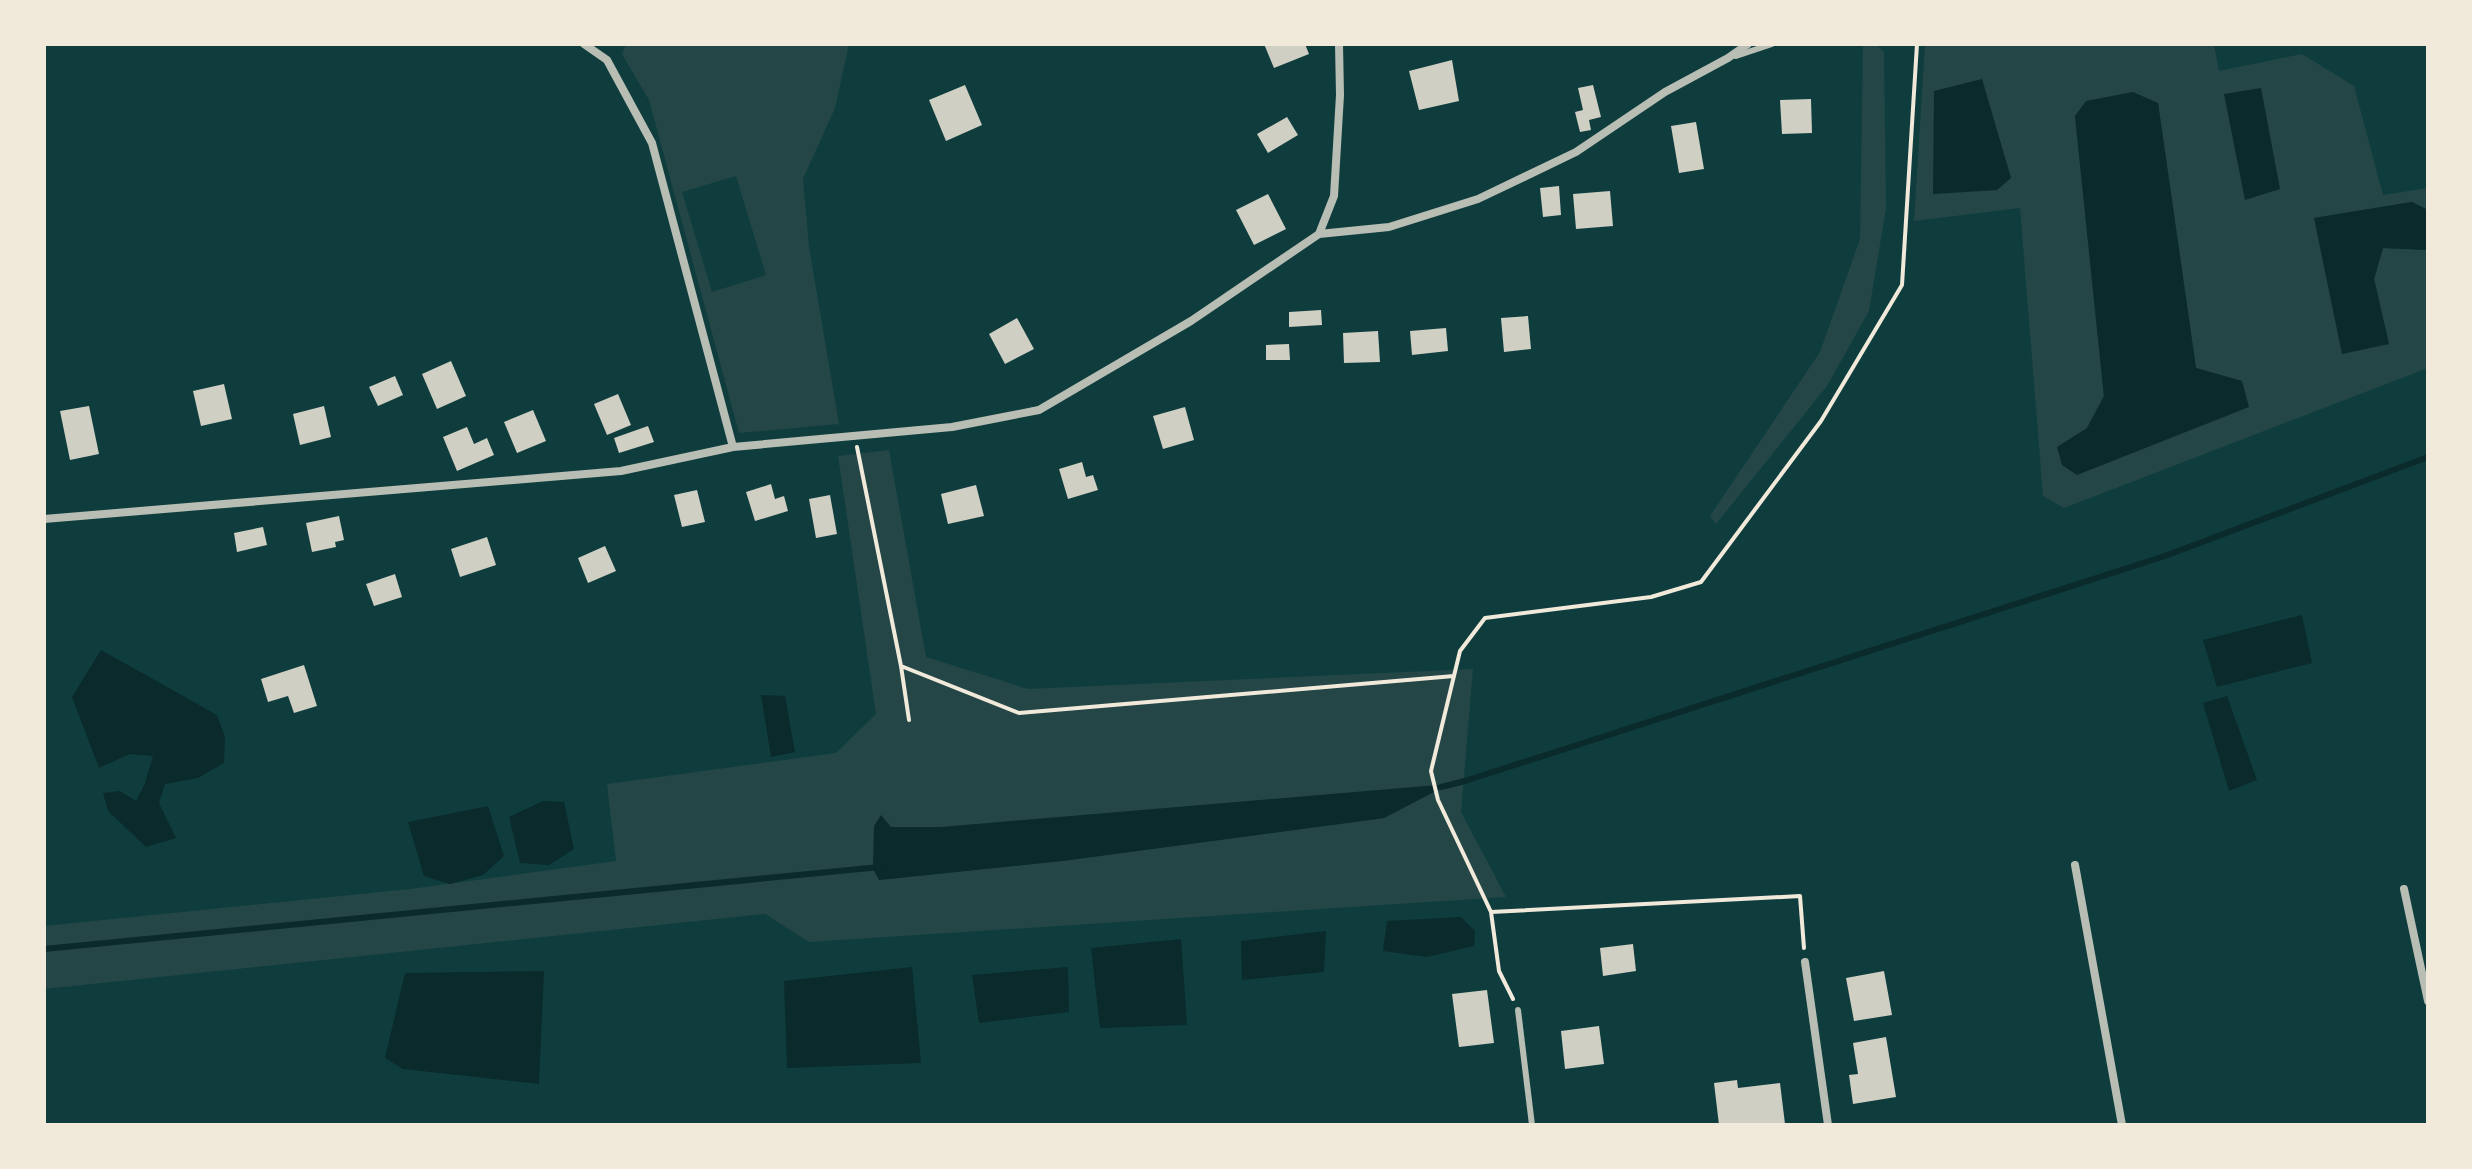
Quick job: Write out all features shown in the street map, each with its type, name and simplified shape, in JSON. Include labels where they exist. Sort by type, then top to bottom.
[{"type":"street","points":[[584,44],[607,60],[652,143],[733,447]]},
{"type":"street","points":[[1319,234],[1334,196],[1340,95],[1339,44]]},
{"type":"street","points":[[44,519],[621,471],[733,447],[952,427],[1039,410],[1191,321],[1319,234],[1389,227],[1478,199],[1576,152],[1665,92],[1748,44]]},
{"type":"street","points":[[2075,865],[2122,1125]]},
{"type":"street","points":[[2404,889],[2428,1001]]},
{"type":"street","points":[[1805,962],[1828,1125]]},
{"type":"lane","points":[[1728,58],[1772,44]]},
{"type":"lane","points":[[1518,1010],[1532,1125]]},
{"type":"path","points":[[1518,1010],[1499,971],[1491,912],[1438,800],[1431,771],[1460,651],[1485,618],[1651,597],[1701,582],[1821,421],[1902,285],[1917,44]]},
{"type":"path","points":[[855,437],[909,720]]},
{"type":"path","points":[[901,666],[1019,713],[1454,676]]},
{"type":"path","points":[[1491,912],[1800,896],[1805,962]]},
{"type":"shaded area","points":[[626,44],[849,44],[835,108],[803,179],[809,247],[839,424],[739,433],[649,100],[622,54]],"holes":[[[736,176],[766,275],[712,292],[682,192]]]},
{"type":"shaded area","points":[[1863,44],[1876,44],[1884,52],[1886,208],[1869,311],[1827,386],[1716,524],[1710,516],[1820,352],[1860,239]]},
{"type":"shaded area","points":[[1925,44],[2214,44],[2219,71],[2302,54],[2354,86],[2383,195],[2428,188],[2428,210],[2411,202],[2314,218],[2389,344],[2374,279],[2383,248],[2428,250],[2428,368],[2064,508],[2043,496],[2020,208],[1914,221]],"holes":[[[2158,103],[2196,368],[2241,381],[2087,428],[2104,397],[2075,116]]]},
{"type":"shaded area","points":[[1982,79],[2011,178],[1997,190],[1933,194],[1934,91]]},
{"type":"shaded area","points":[[2261,88],[2280,189],[2245,200],[2224,94]]},
{"type":"shaded area","points":[[2133,92],[2158,103],[2196,368],[2242,381],[2249,407],[2077,475],[2062,465],[2057,447],[2087,428],[2104,396],[2075,116],[2086,101]]},
{"type":"shaded area","points":[[2412,202],[2428,210],[2428,250],[2383,248],[2374,279],[2389,344],[2342,354],[2314,218]]},
{"type":"shaded area","points":[[889,450],[926,657],[1028,689],[1473,669],[1461,812],[1506,897],[809,942],[765,914],[44,989],[44,926],[410,889],[616,861],[607,784],[836,753],[876,714],[838,456]],"holes":[[[1447,785],[1384,818],[1062,861],[879,880],[891,827],[942,827]]]},
{"type":"shaded area","points":[[2302,615],[2312,663],[2217,687],[2203,640]]},
{"type":"shaded area","points":[[101,650],[217,715],[225,737],[224,763],[198,778],[165,784],[159,803],[176,838],[146,847],[108,811],[103,793],[120,791],[136,801],[153,756],[130,754],[99,768],[72,697]]},
{"type":"shaded area","points":[[761,695],[785,696],[795,752],[771,757]]},
{"type":"shaded area","points":[[2227,696],[2257,780],[2229,791],[2203,703]]},
{"type":"shaded area","points":[[1449,784],[1384,818],[1062,861],[879,880],[873,869],[874,826],[881,815],[891,827],[942,827]]},
{"type":"shaded area","points":[[543,801],[564,802],[574,849],[549,865],[520,863],[509,817]]},
{"type":"shaded area","points":[[488,806],[504,856],[483,875],[450,884],[424,876],[408,822]]},
{"type":"shaded area","points":[[1461,917],[1475,931],[1474,946],[1427,957],[1383,951],[1387,921]]},
{"type":"shaded area","points":[[1326,931],[1324,972],[1242,980],[1241,941]]},
{"type":"shaded area","points":[[1181,939],[1187,1025],[1100,1028],[1091,948]]},
{"type":"shaded area","points":[[912,967],[921,1063],[787,1068],[784,981]]},
{"type":"shaded area","points":[[1068,967],[1069,1012],[979,1023],[972,975]]},
{"type":"shaded area","points":[[544,971],[539,1084],[403,1069],[385,1058],[405,973]]},
{"type":"building","points":[[1264,44],[1305,44],[1309,54],[1274,68]]},
{"type":"building","points":[[1452,60],[1459,101],[1419,110],[1409,71]]},
{"type":"building","points":[[965,85],[982,125],[946,141],[929,100]]},
{"type":"building","points":[[1593,85],[1601,117],[1589,120],[1591,130],[1580,132],[1575,112],[1583,110],[1578,88]]},
{"type":"building","points":[[1811,99],[1812,133],[1782,134],[1780,100]]},
{"type":"building","points":[[1287,117],[1298,135],[1268,153],[1257,134]]},
{"type":"building","points":[[1696,122],[1704,169],[1679,173],[1671,126]]},
{"type":"building","points":[[1559,186],[1561,215],[1543,217],[1540,188]]},
{"type":"building","points":[[1610,191],[1613,226],[1576,229],[1573,194]]},
{"type":"building","points":[[1268,194],[1286,229],[1254,245],[1236,210]]},
{"type":"building","points":[[1321,310],[1322,325],[1289,327],[1289,312]]},
{"type":"building","points":[[1528,316],[1531,349],[1504,352],[1501,318]]},
{"type":"building","points":[[1017,318],[1034,349],[1005,364],[989,334]]},
{"type":"building","points":[[1446,328],[1448,351],[1412,355],[1410,331]]},
{"type":"building","points":[[1378,331],[1380,362],[1344,363],[1343,333]]},
{"type":"building","points":[[1289,344],[1290,360],[1266,360],[1266,345]]},
{"type":"building","points":[[451,361],[466,396],[437,409],[422,374]]},
{"type":"building","points":[[395,376],[403,395],[378,406],[369,387]]},
{"type":"building","points":[[224,384],[232,419],[201,426],[193,391]]},
{"type":"building","points":[[618,394],[631,425],[607,435],[594,404]]},
{"type":"building","points":[[89,406],[99,454],[70,460],[60,411]]},
{"type":"building","points":[[324,406],[331,437],[300,445],[293,414]]},
{"type":"building","points":[[1185,407],[1194,440],[1163,449],[1153,416]]},
{"type":"building","points":[[533,410],[546,441],[517,453],[504,422]]},
{"type":"building","points":[[648,426],[654,442],[619,453],[614,438]]},
{"type":"building","points":[[467,427],[474,444],[487,438],[494,455],[457,471],[443,437]]},
{"type":"building","points":[[1082,462],[1086,477],[1093,475],[1098,490],[1068,499],[1059,469]]},
{"type":"building","points":[[771,484],[775,499],[784,496],[788,511],[755,521],[746,492]]},
{"type":"building","points":[[976,485],[984,516],[948,524],[941,494]]},
{"type":"building","points":[[697,490],[705,522],[682,527],[674,495]]},
{"type":"building","points":[[830,495],[837,534],[816,538],[809,499]]},
{"type":"building","points":[[339,516],[344,540],[335,542],[336,547],[312,552],[306,523]]},
{"type":"building","points":[[263,527],[267,545],[237,552],[234,533]]},
{"type":"building","points":[[487,537],[496,565],[460,577],[451,549]]},
{"type":"building","points":[[605,546],[616,571],[588,583],[578,558]]},
{"type":"building","points":[[395,574],[402,597],[374,606],[366,584]]},
{"type":"building","points":[[304,665],[317,706],[294,713],[288,696],[268,702],[261,679]]},
{"type":"building","points":[[1633,944],[1636,971],[1603,976],[1600,948]]},
{"type":"building","points":[[1884,971],[1892,1015],[1854,1021],[1846,978]]},
{"type":"building","points":[[1487,990],[1494,1043],[1459,1047],[1452,994]]},
{"type":"building","points":[[1599,1026],[1604,1064],[1565,1069],[1561,1031]]},
{"type":"building","points":[[1886,1037],[1896,1097],[1853,1104],[1849,1075],[1858,1074],[1853,1043]]},
{"type":"building","points":[[1737,1080],[1738,1088],[1780,1083],[1785,1124],[1719,1125],[1714,1083]]},
{"type":"waterway","points":[[1441,787],[2165,556],[2428,457]]},
{"type":"waterway","points":[[44,949],[880,867]]}]
